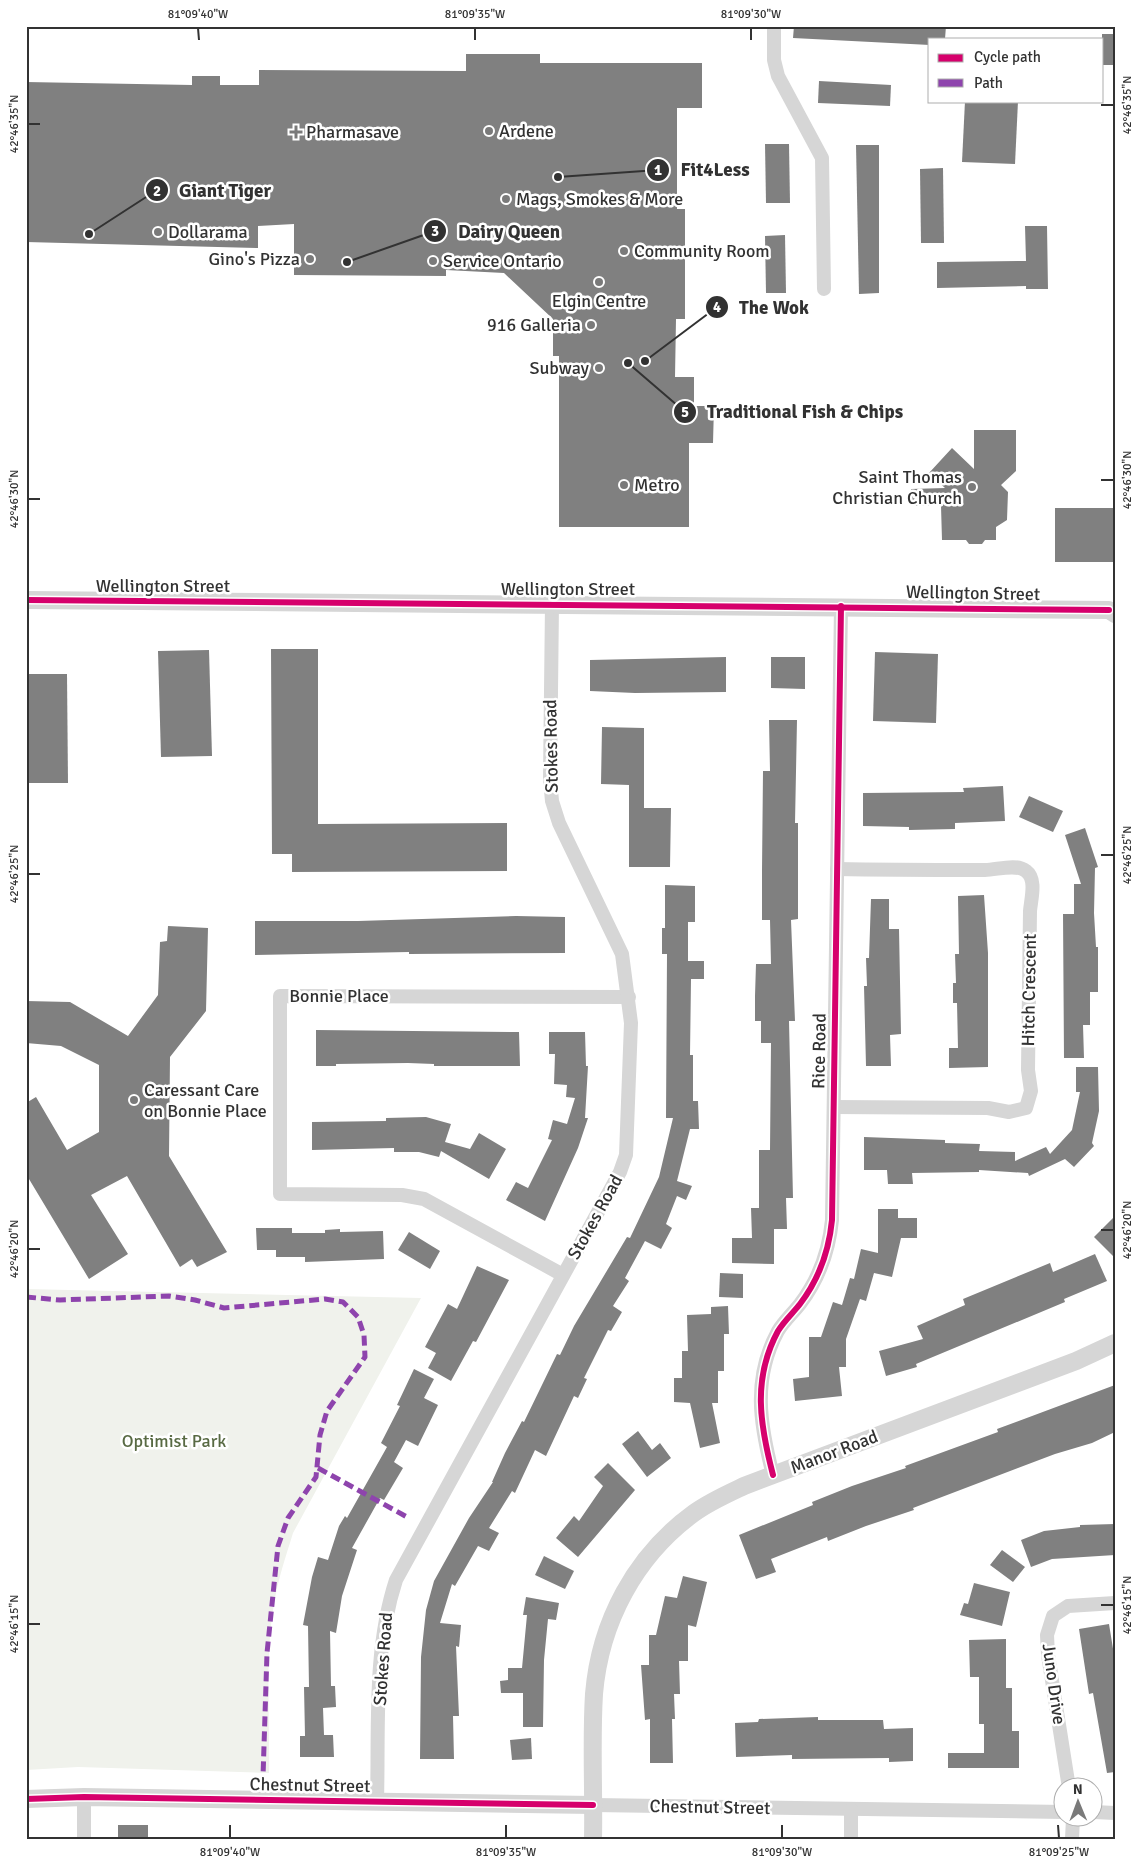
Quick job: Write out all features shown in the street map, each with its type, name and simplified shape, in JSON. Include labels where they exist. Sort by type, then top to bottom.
[{"type":"street","points":[[774,26],[774,60],[778,76],[822,158],[824,289]]},
{"type":"street","name":"Wellington Street","points":[[26,600],[1113,609]]},
{"type":"street","name":"Stokes Road","points":[[377,1801],[381,1645],[386,1610],[396,1580],[620,1172],[626,1155],[631,1023],[622,954],[559,823],[552,801],[550,779],[552,604]]},
{"type":"street","name":"Rice Road","points":[[773,1475],[760,1422],[761,1380],[779,1330],[812,1286],[830,1243],[834,1107],[841,606]]},
{"type":"street","name":"Hitch Crescent","points":[[834,1107],[988,1108],[1009,1112],[1026,1108],[1031,1091],[1028,1070],[1030,911],[1033,891],[1032,881],[1028,872],[1020,868],[989,870],[837,869]]},
{"type":"street","name":"Bonnie Place","points":[[563,1275],[424,1199],[402,1195],[280,1194],[280,996],[629,997]]},
{"type":"street","name":"Manor Road","points":[[593,1839],[595,1686],[606,1630],[619,1601],[635,1574],[653,1551],[694,1513],[744,1486],[1076,1361],[1115,1343]]},
{"type":"street","name":"Juno Drive","points":[[1067,1778],[1048,1655],[1047,1635],[1053,1616],[1068,1606],[1115,1603]]},
{"type":"street","points":[[84,1797],[84,1839]]},
{"type":"street","name":"Chestnut Street","points":[[26,1799],[84,1797],[1054,1812]]},
{"type":"street","points":[[851,1810],[851,1839]]},
{"type":"green space","name":"Optimist Park","points":[[26,1289],[421,1298],[293,1533],[282,1568],[271,1623],[269,1773],[78,1767],[26,1770]]},
{"type":"building","points":[[794,26],[946,26],[945,38],[928,38],[928,45],[793,38]]},
{"type":"building","points":[[1102,34],[1115,34],[1115,65],[1104,65],[1104,38],[1102,38]]},
{"type":"building","name":"Elgin Centre","points":[[466,54],[540,54],[540,63],[702,63],[702,108],[677,108],[677,209],[685,209],[685,319],[676,319],[675,377],[694,377],[694,406],[714,406],[713,443],[689,443],[689,527],[559,527],[559,356],[553,356],[553,319],[504,273],[446,270],[446,276],[294,275],[294,224],[258,226],[258,248],[26,242],[26,82],[192,85],[192,76],[220,76],[220,85],[259,85],[259,70],[466,71]]},
{"type":"building","points":[[819,81],[891,85],[890,106],[818,103]]},
{"type":"building","points":[[965,102],[1018,102],[1015,164],[962,162]]},
{"type":"building","points":[[765,144],[789,144],[790,203],[766,203]]},
{"type":"building","points":[[856,145],[879,145],[879,293],[859,294]]},
{"type":"building","points":[[943,168],[944,243],[921,243],[920,169]]},
{"type":"building","points":[[1025,226],[1047,226],[1048,289],[1026,289],[1026,286],[937,288],[937,262],[1026,261]]},
{"type":"building","points":[[785,235],[786,293],[766,293],[765,236]]},
{"type":"building","name":"Saint Thomas Christian Church","points":[[974,430],[1016,430],[1016,471],[1001,485],[1008,492],[1007,520],[996,527],[996,540],[985,540],[982,544],[969,544],[966,540],[942,540],[941,506],[912,506],[911,489],[945,488],[929,473],[952,448],[974,469]]},
{"type":"building","points":[[1055,508],[1115,508],[1115,562],[1055,562]]},
{"type":"building","points":[[271,649],[318,649],[318,824],[507,823],[507,871],[292,872],[292,854],[272,854]]},
{"type":"building","points":[[209,650],[212,756],[161,757],[158,651]]},
{"type":"building","points":[[875,652],[938,654],[936,723],[873,721]]},
{"type":"building","points":[[726,657],[726,692],[635,693],[590,691],[590,660]]},
{"type":"building","points":[[771,657],[805,657],[805,689],[771,688]]},
{"type":"building","points":[[26,674],[67,674],[68,783],[26,783]]},
{"type":"building","points":[[769,720],[797,720],[795,823],[798,823],[798,919],[791,920],[795,1021],[789,1021],[793,1198],[786,1198],[787,1229],[774,1229],[774,1264],[732,1263],[732,1238],[752,1238],[751,1208],[759,1208],[759,1150],[770,1150],[771,1043],[761,1043],[761,1021],[755,1021],[756,964],[771,964],[770,920],[762,920],[763,771],[770,771]]},
{"type":"building","points":[[602,727],[644,728],[644,808],[671,808],[670,867],[629,867],[629,785],[601,784]]},
{"type":"building","points":[[1003,786],[1005,821],[955,823],[955,829],[909,830],[909,827],[863,826],[863,793],[964,792],[963,788]]},
{"type":"building","points":[[1029,796],[1063,811],[1053,832],[1019,817]]},
{"type":"building","points":[[1085,828],[1098,867],[1095,868],[1094,913],[1096,947],[1098,947],[1098,992],[1090,992],[1090,1025],[1083,1025],[1084,1058],[1064,1058],[1063,914],[1074,914],[1074,884],[1081,884],[1065,835]]},
{"type":"building","points":[[665,885],[695,886],[695,922],[688,922],[688,961],[704,961],[704,979],[691,979],[690,1055],[693,1055],[693,1101],[698,1101],[699,1129],[690,1129],[677,1181],[692,1186],[686,1200],[677,1196],[666,1224],[672,1228],[661,1249],[645,1241],[625,1278],[629,1281],[613,1306],[622,1312],[611,1331],[608,1330],[584,1378],[587,1379],[578,1398],[574,1396],[546,1456],[535,1450],[515,1493],[512,1491],[489,1528],[499,1533],[489,1551],[478,1546],[455,1586],[452,1584],[440,1623],[461,1625],[459,1647],[456,1646],[459,1716],[453,1716],[454,1759],[420,1759],[421,1657],[426,1610],[434,1581],[469,1518],[493,1482],[505,1453],[522,1421],[524,1422],[557,1354],[560,1355],[574,1326],[627,1237],[630,1238],[659,1177],[673,1118],[666,1118],[667,954],[662,954],[662,928],[665,928]]},
{"type":"building","points":[[984,895],[988,953],[988,1067],[949,1068],[949,1048],[958,1048],[957,1003],[953,1003],[953,983],[956,983],[955,954],[959,954],[958,896]]},
{"type":"building","points":[[871,899],[889,899],[889,929],[899,929],[901,1034],[890,1035],[891,1066],[866,1066],[864,986],[867,986],[866,958],[869,958]]},
{"type":"building","points":[[516,916],[565,917],[565,953],[409,954],[409,952],[255,955],[255,921],[358,921]]},
{"type":"building","name":"Caressant Care on Bonnie Place","points":[[168,926],[208,928],[206,1011],[170,1057],[169,1156],[227,1252],[197,1267],[192,1259],[180,1267],[127,1176],[91,1195],[128,1254],[89,1279],[26,1174],[26,1103],[36,1097],[67,1150],[99,1132],[99,1065],[61,1046],[26,1043],[26,1001],[70,1002],[128,1036],[158,995],[160,942],[167,941]]},
{"type":"building","points":[[316,1030],[519,1032],[520,1066],[434,1066],[434,1064],[408,1063],[316,1066]]},
{"type":"building","points":[[549,1032],[585,1032],[586,1066],[588,1066],[585,1118],[588,1118],[578,1148],[545,1221],[506,1200],[516,1182],[528,1188],[552,1140],[548,1139],[553,1120],[567,1124],[575,1098],[566,1097],[567,1085],[554,1084],[555,1054],[549,1054]]},
{"type":"building","points":[[1076,1067],[1098,1067],[1099,1111],[1092,1143],[1094,1146],[1074,1167],[1065,1159],[1029,1176],[1028,1173],[979,1170],[979,1172],[912,1173],[913,1184],[888,1184],[887,1170],[864,1170],[864,1137],[945,1140],[945,1143],[980,1144],[979,1151],[1015,1152],[1015,1161],[1046,1147],[1050,1154],[1072,1130],[1080,1092],[1076,1092]]},
{"type":"building","points":[[426,1117],[451,1124],[445,1142],[470,1149],[479,1133],[506,1149],[489,1179],[441,1151],[439,1157],[419,1152],[394,1152],[394,1148],[312,1150],[312,1122],[386,1121],[386,1118]]},
{"type":"building","points":[[878,1209],[898,1209],[898,1218],[917,1218],[917,1238],[901,1238],[892,1277],[874,1273],[866,1301],[860,1299],[846,1339],[846,1367],[839,1367],[842,1396],[795,1401],[793,1379],[809,1377],[809,1337],[821,1337],[833,1302],[842,1305],[850,1278],[854,1279],[861,1249],[878,1253]]},
{"type":"building","points":[[1115,1216],[1115,1258],[1094,1237]]},
{"type":"building","points":[[256,1228],[292,1228],[292,1233],[325,1233],[325,1230],[340,1229],[340,1232],[383,1231],[384,1259],[305,1262],[305,1257],[276,1257],[276,1250],[257,1250]]},
{"type":"building","points":[[409,1232],[440,1251],[430,1269],[398,1250]]},
{"type":"building","points":[[1095,1254],[1107,1281],[1064,1299],[1065,1302],[916,1364],[917,1367],[886,1376],[879,1351],[923,1339],[917,1326],[965,1305],[963,1299],[1050,1263],[1053,1272]]},
{"type":"building","points":[[477,1266],[509,1280],[476,1342],[473,1341],[451,1381],[428,1368],[436,1353],[425,1347],[448,1304],[457,1309]]},
{"type":"building","points":[[720,1273],[743,1274],[743,1298],[719,1297]]},
{"type":"building","points":[[728,1306],[729,1334],[724,1334],[724,1371],[718,1371],[718,1403],[712,1403],[720,1443],[700,1448],[690,1403],[674,1402],[674,1378],[682,1378],[682,1351],[688,1351],[687,1315],[711,1314],[711,1307]]},
{"type":"building","points":[[414,1369],[434,1379],[424,1398],[438,1405],[418,1446],[406,1440],[394,1462],[403,1468],[384,1500],[380,1498],[352,1548],[357,1550],[342,1596],[336,1633],[330,1631],[331,1686],[335,1686],[336,1707],[323,1708],[324,1735],[333,1735],[334,1757],[300,1757],[300,1736],[305,1736],[304,1687],[309,1687],[308,1626],[303,1625],[312,1577],[318,1557],[328,1560],[339,1526],[345,1516],[347,1518],[387,1447],[381,1443],[400,1406],[397,1405]]},
{"type":"building","points":[[1115,1385],[1115,1432],[1092,1443],[1055,1454],[913,1508],[914,1510],[828,1541],[827,1537],[771,1559],[776,1572],[756,1579],[739,1535],[813,1505],[812,1502],[852,1486],[906,1468],[905,1466],[998,1432],[997,1429]]},
{"type":"building","points":[[638,1431],[652,1450],[660,1443],[671,1458],[647,1477],[622,1444]]},
{"type":"building","points":[[608,1463],[635,1490],[578,1557],[556,1538],[574,1516],[579,1521],[603,1486],[594,1477]]},
{"type":"building","points":[[1115,1524],[1115,1555],[1052,1559],[1031,1567],[1021,1540],[1044,1531],[1080,1527],[1080,1525]]},
{"type":"building","points":[[1002,1550],[1025,1567],[1013,1582],[990,1565]]},
{"type":"building","points":[[544,1556],[574,1571],[565,1589],[535,1575]]},
{"type":"building","points":[[683,1576],[707,1582],[696,1627],[688,1625],[688,1661],[679,1661],[680,1694],[674,1694],[675,1719],[672,1719],[673,1763],[650,1763],[650,1719],[645,1720],[641,1665],[649,1665],[649,1635],[656,1635],[665,1596],[677,1598]]},
{"type":"building","points":[[974,1583],[1010,1592],[1002,1626],[960,1615],[964,1603],[968,1604]]},
{"type":"building","points":[[526,1597],[559,1603],[556,1620],[548,1619],[544,1660],[543,1727],[523,1727],[523,1693],[501,1693],[500,1681],[508,1680],[508,1668],[522,1668],[527,1615],[523,1615]]},
{"type":"building","points":[[1109,1624],[1115,1661],[1115,1772],[1107,1773],[1093,1693],[1089,1694],[1079,1629]]},
{"type":"building","points":[[1006,1639],[1006,1688],[1012,1688],[1012,1731],[1019,1731],[1019,1768],[948,1768],[948,1753],[984,1753],[984,1724],[979,1724],[979,1677],[970,1677],[969,1640]]},
{"type":"building","points":[[818,1717],[818,1720],[883,1720],[884,1729],[913,1728],[913,1761],[889,1762],[889,1758],[792,1759],[792,1755],[736,1757],[735,1723],[758,1722],[759,1719]]},
{"type":"building","points":[[531,1738],[532,1759],[512,1760],[510,1740]]},
{"type":"building","points":[[118,1825],[148,1825],[148,1839],[118,1839]]},
{"type":"marked path","points":[[26,1297],[60,1300],[169,1296],[195,1300],[224,1308],[325,1299],[343,1302],[358,1317],[364,1335],[365,1357],[327,1411],[320,1435],[316,1477],[288,1518],[278,1546],[267,1653],[263,1777]]},
{"type":"marked path","points":[[318,1468],[407,1517]]},
{"type":"cycle path","points":[[26,600],[1109,610]]},
{"type":"cycle path","points":[[773,1475],[762,1420],[761,1402],[764,1367],[778,1331],[800,1304],[818,1275],[826,1254],[832,1220],[841,606]]},
{"type":"cycle path","points":[[26,1799],[84,1797],[593,1805]]},
{"type":"place","name":"Ardene","points":[[489,131]]},
{"type":"place","name":"Pharmasave","points":[[296,132]]},
{"type":"place","name":"Fit4Less","points":[[558,177]]},
{"type":"place","name":"Mags, Smokes & More","points":[[506,199]]},
{"type":"place","name":"Dollarama","points":[[158,232]]},
{"type":"place","name":"Giant Tiger","points":[[89,234]]},
{"type":"place","name":"Community Room","points":[[624,251]]},
{"type":"place","name":"Gino's Pizza","points":[[310,259]]},
{"type":"place","name":"Service Ontario","points":[[433,261]]},
{"type":"place","name":"Dairy Queen","points":[[347,262]]},
{"type":"place","name":"Elgin Centre","points":[[599,282]]},
{"type":"place","name":"916 Galleria","points":[[591,325]]},
{"type":"place","name":"The Wok","points":[[645,361]]},
{"type":"place","name":"Traditional Fish & Chips","points":[[628,363]]},
{"type":"place","name":"Subway","points":[[599,368]]},
{"type":"place","name":"Metro","points":[[624,485]]},
{"type":"place","name":"Saint Thomas Christian Church","points":[[972,487]]},
{"type":"place","name":"Caressant Care on Bonnie Place","points":[[134,1100]]}]
